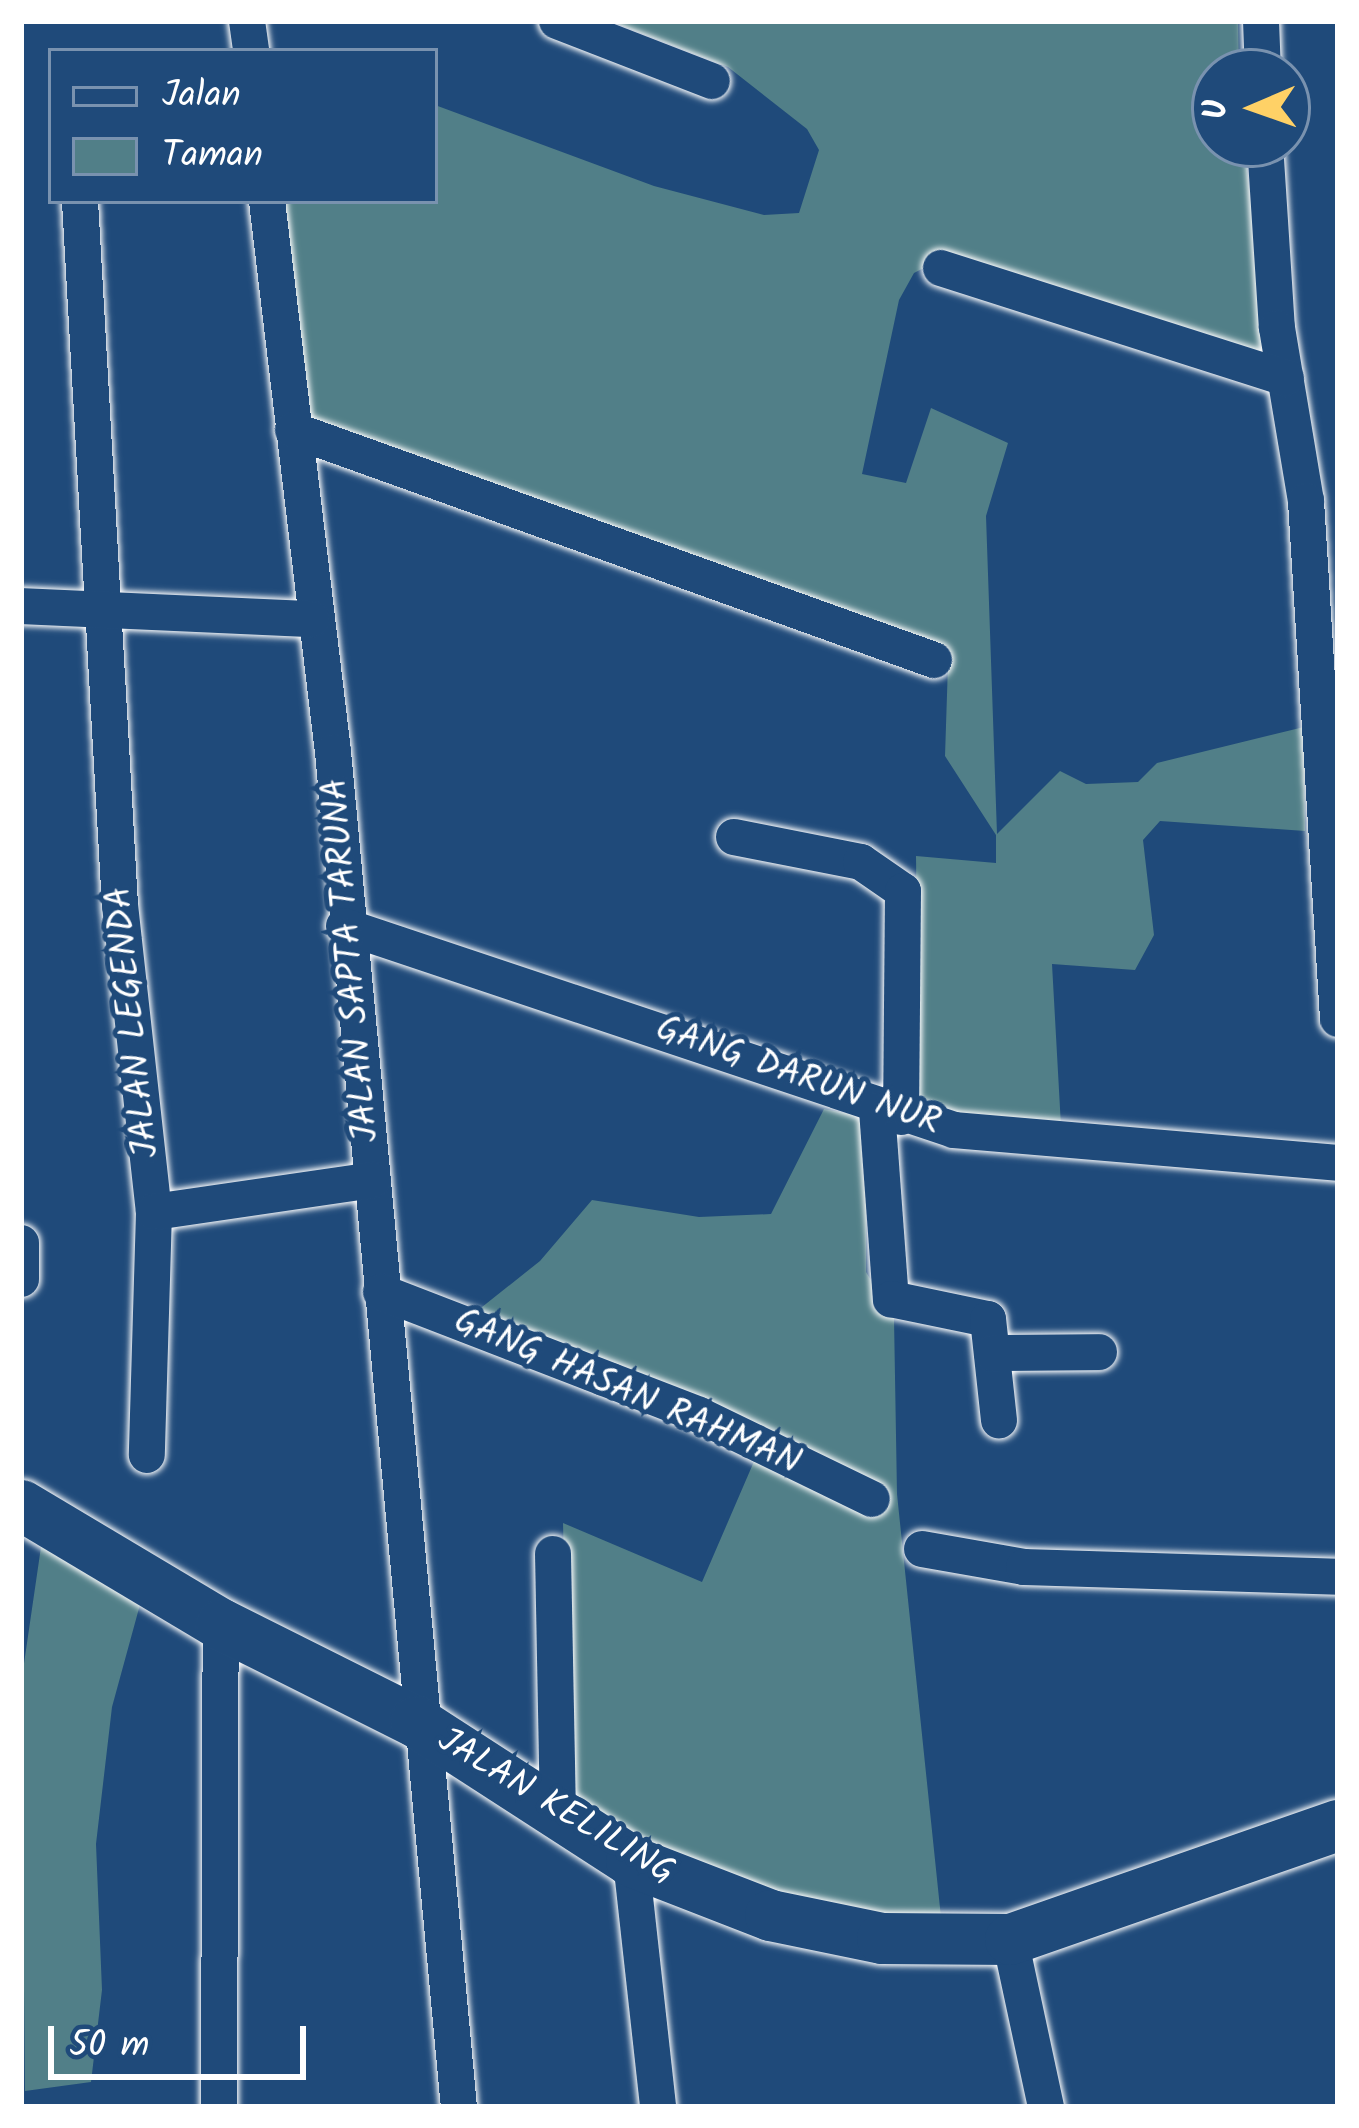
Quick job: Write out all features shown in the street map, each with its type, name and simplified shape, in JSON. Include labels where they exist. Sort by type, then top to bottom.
[{"type":"street","points":[[557,21],[712,81]]},
{"type":"street","points":[[1267,168],[1330,765],[1338,1019]]},
{"type":"street","name":"JALAN LEGENDA","points":[[80,204],[120,905],[154,1212],[147,1455]]},
{"type":"street","name":"JALAN SAPTA TARUNA","points":[[268,204],[373,1180],[415,1721],[459,2107]]},
{"type":"street","points":[[941,268],[1286,378]]},
{"type":"street","points":[[293,430],[934,660]]},
{"type":"street","points":[[21,606],[311,619]]},
{"type":"street","points":[[734,837],[861,862],[903,891],[889,1113],[891,1299],[988,1319],[999,1420]]},
{"type":"street","name":"GANG DARUN NUR","points":[[344,926],[889,1113],[1338,1162]]},
{"type":"street","points":[[154,1212],[373,1180]]},
{"type":"street","points":[[21,1243],[21,1279]]},
{"type":"street","name":"GANG HASAN RAHMAN","points":[[381,1292],[699,1415],[872,1499]]},
{"type":"street","points":[[992,1353],[1100,1352]]},
{"type":"street","name":"JALAN KELILING","points":[[21,1505],[220,1624],[415,1721],[631,1862],[770,1915],[881,1938],[1010,1940],[1338,1825]]},
{"type":"street","points":[[922,1549],[1024,1567],[1338,1577]]},
{"type":"street","points":[[554,1554],[559,1814]]},
{"type":"street","points":[[219,2107],[220,1624]]},
{"type":"street","points":[[631,1862],[658,2107]]},
{"type":"street","points":[[1010,1940],[1046,2107]]},
{"type":"green space","points":[[610,21],[1238,21],[1239,48],[1191,48],[1191,168],[1247,168],[1270,363],[945,257],[914,273],[899,300],[862,474],[906,483],[931,408],[1008,443],[986,516],[997,834],[1060,771],[1086,784],[1138,782],[1157,763],[1304,727],[1305,831],[1160,821],[1143,840],[1154,935],[1135,970],[1052,964],[1061,1126],[919,1113],[916,856],[996,863],[996,835],[945,756],[948,664],[305,417],[278,204],[438,204],[438,106],[654,186],[764,215],[799,213],[819,150],[807,129],[728,67]]},
{"type":"green space","points":[[824,1109],[866,1117],[866,1272],[894,1318],[897,1494],[942,1927],[831,1916],[570,1809],[563,1523],[702,1582],[765,1436],[472,1315],[540,1261],[592,1200],[699,1217],[771,1214]]},
{"type":"green space","points":[[41,1547],[74,1549],[141,1601],[112,1707],[96,1844],[102,1990],[91,2082],[25,2091],[21,1684]]}]
